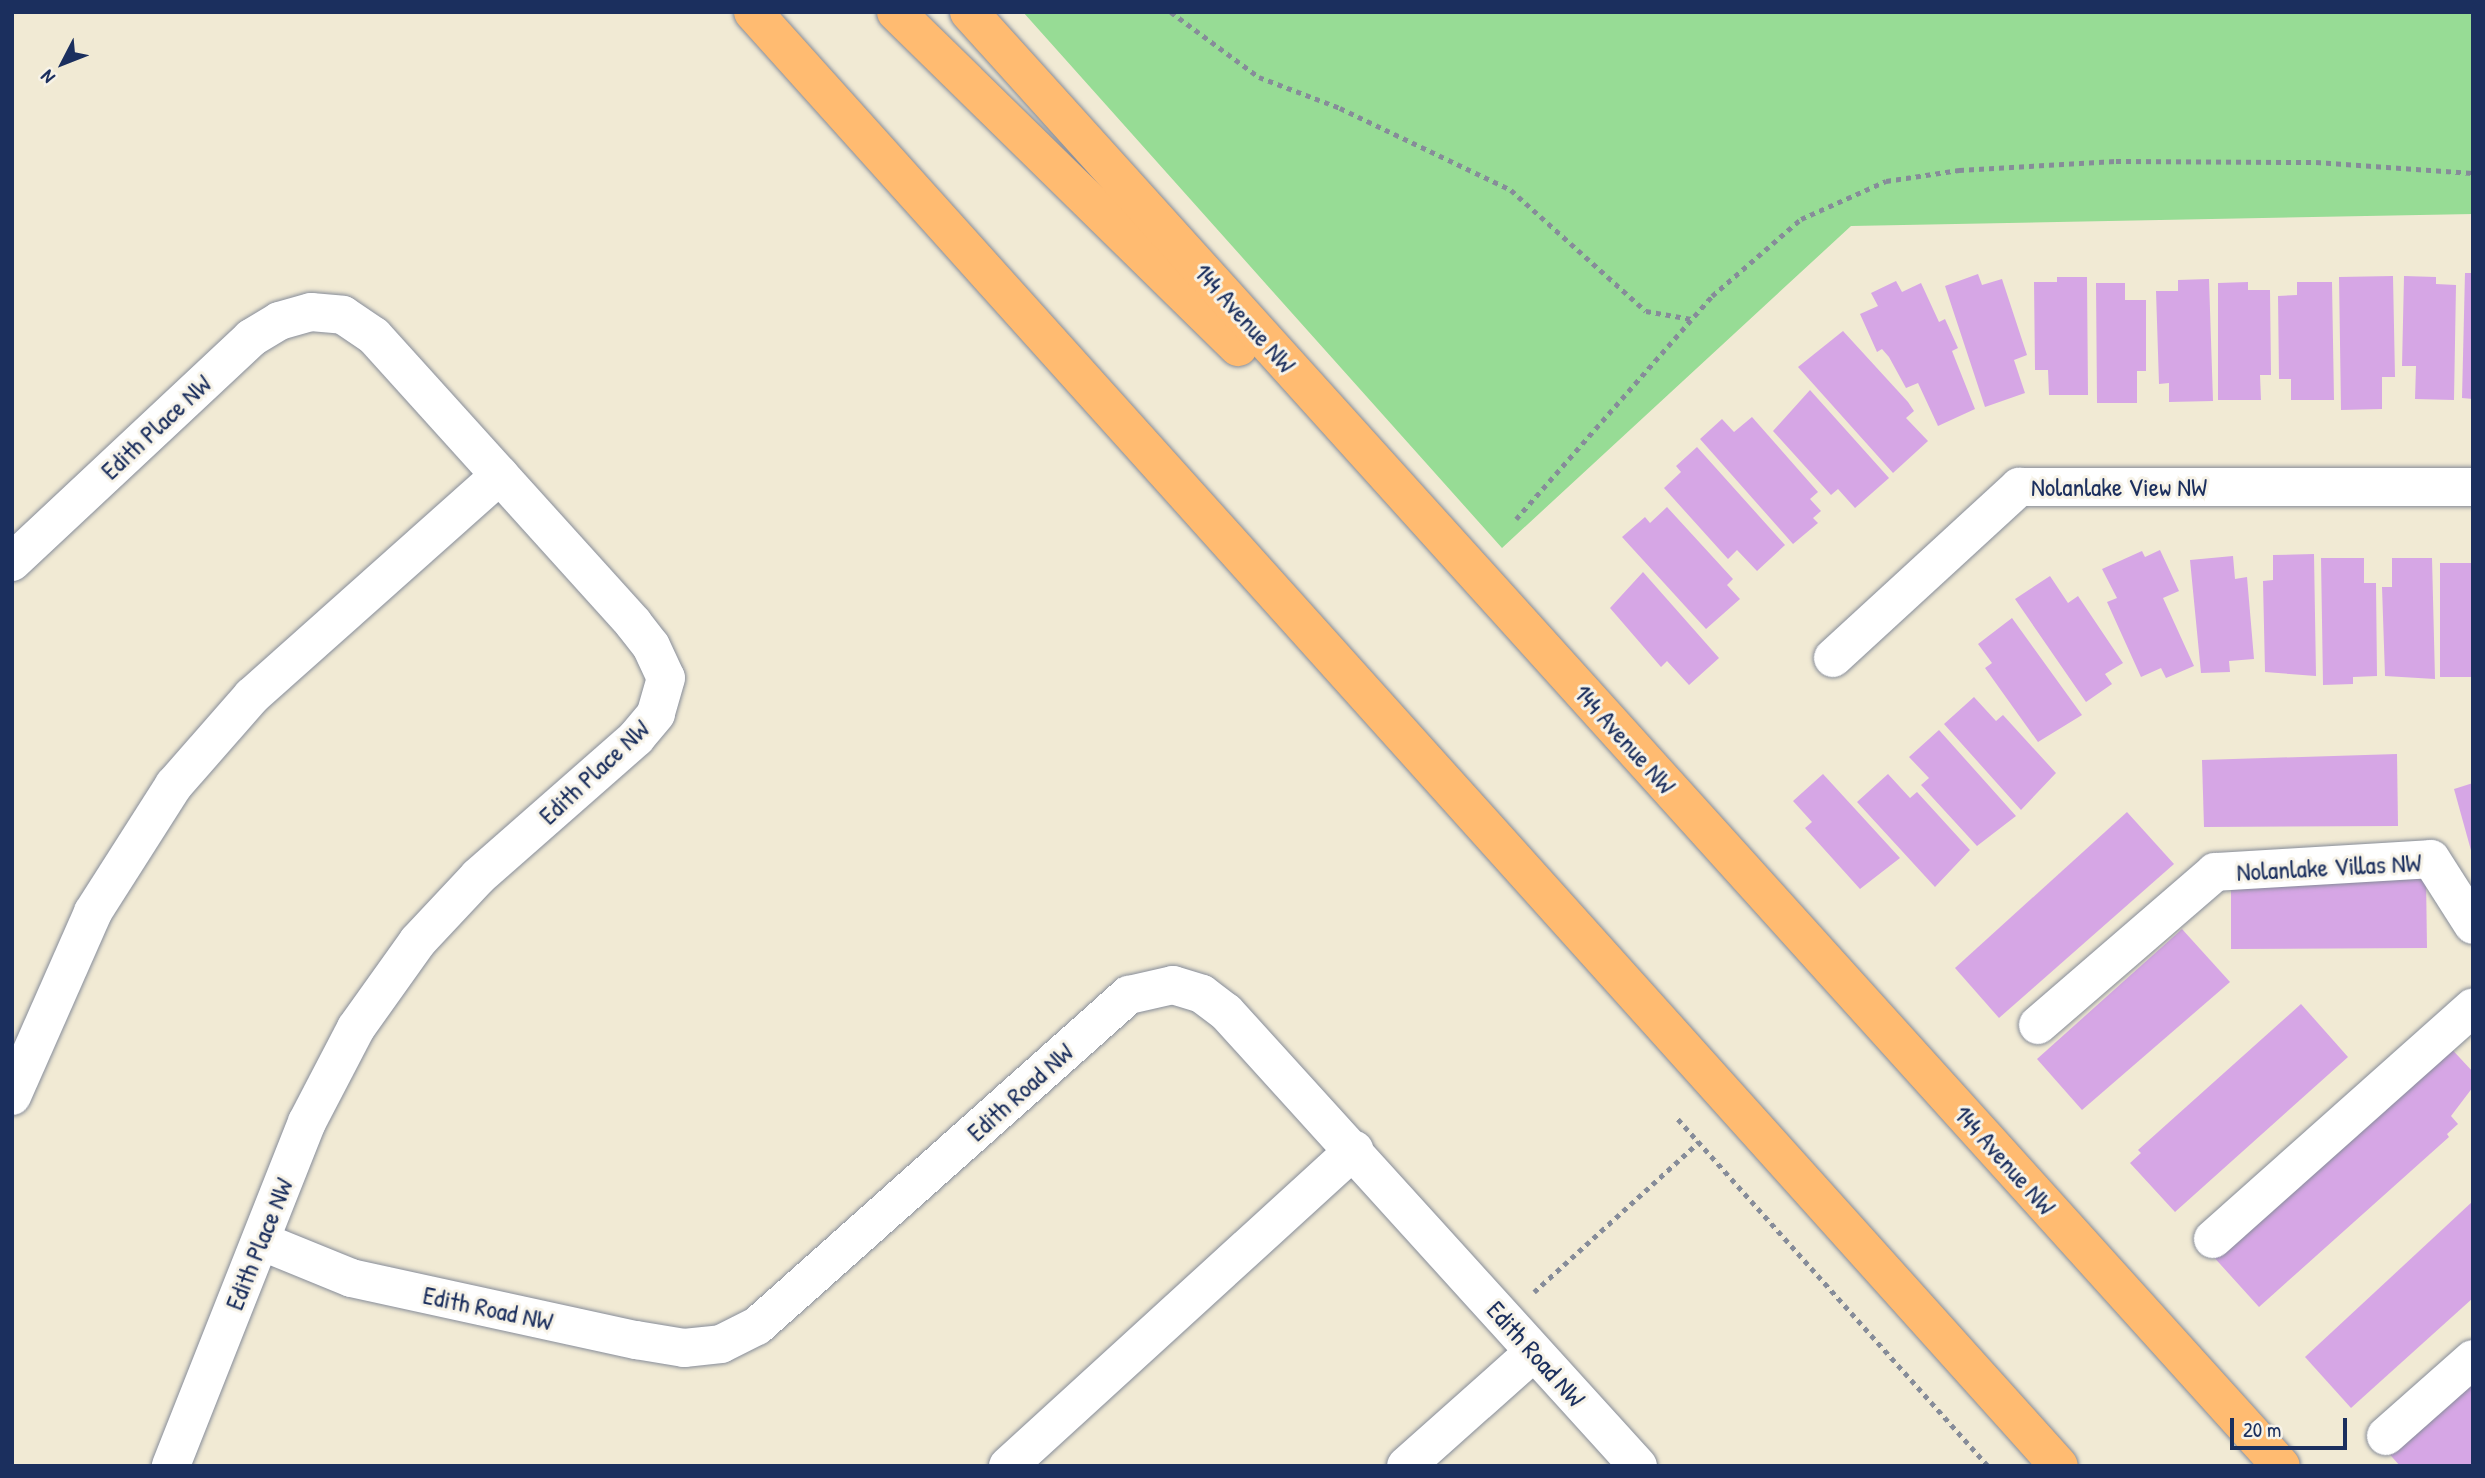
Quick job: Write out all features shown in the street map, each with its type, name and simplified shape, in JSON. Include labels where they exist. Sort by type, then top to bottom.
[{"type":"main road","points":[[752,12],[2059,1466]]},
{"type":"main road","points":[[896,12],[1513,615]]},
{"type":"main road","name":"144 Avenue NW","points":[[969,12],[2281,1466]]},
{"type":"street","name":"Edith Place NW","points":[[12,562],[251,338],[279,321],[311,312],[343,315],[373,336],[500,475],[651,646],[666,678],[656,713],[636,738],[478,877],[418,941],[356,1028],[307,1122],[263,1242],[171,1466]]},
{"type":"street","points":[[12,1096],[93,912],[174,785],[252,696],[500,475]]},
{"type":"street","name":"Nolanlake View NW","points":[[1833,658],[2019,486],[2473,487]]},
{"type":"street","name":"Nolanlake Villas NW","points":[[2038,1025],[2215,872],[2431,859],[2473,926]]},
{"type":"street","name":"Edith Road NW","points":[[263,1242],[351,1278],[419,1293],[684,1348],[722,1343],[757,1326],[1129,995],[1161,984],[1202,994],[1226,1012],[1638,1466]]},
{"type":"street","points":[[2213,1239],[2473,1007]]},
{"type":"street","points":[[1008,1466],[1354,1150]]},
{"type":"street","points":[[1406,1466],[1534,1352]]},
{"type":"street","points":[[2386,1436],[2473,1359]]},
{"type":"path","points":[[1171,12],[1259,77],[1340,108],[1511,190],[1609,283],[1646,312],[1692,319]]},
{"type":"path","points":[[1516,519],[1692,319],[1801,219],[1886,181],[1959,170],[2116,161],[2316,162],[2473,173]]},
{"type":"path","points":[[1678,1119],[1988,1466]]},
{"type":"path","points":[[1527,1299],[1699,1142]]},
{"type":"green space","points":[[1023,12],[2473,12],[2473,214],[1851,226],[1502,548]]},
{"type":"building","points":[[2465,273],[2473,273],[2473,399],[2462,398]]},
{"type":"building","points":[[1978,274],[1982,285],[2002,279],[2027,355],[2014,360],[2025,393],[1985,407],[1945,286]]},
{"type":"building","points":[[2393,276],[2395,377],[2382,377],[2382,409],[2341,410],[2339,277]]},
{"type":"building","points":[[2404,276],[2436,277],[2436,284],[2456,285],[2454,400],[2415,399],[2416,366],[2402,366]]},
{"type":"building","points":[[2057,277],[2087,277],[2088,395],[2049,395],[2048,370],[2035,370],[2034,282],[2057,282]]},
{"type":"building","points":[[2209,279],[2213,401],[2169,402],[2169,383],[2159,384],[2156,291],[2178,291],[2178,280]]},
{"type":"building","points":[[1896,281],[1902,292],[1921,283],[1939,322],[1945,319],[1958,348],[1952,351],[1975,409],[1938,426],[1918,383],[1906,388],[1889,357],[1882,349],[1877,352],[1860,314],[1878,306],[1871,293]]},
{"type":"building","points":[[2248,282],[2248,290],[2270,290],[2271,375],[2260,375],[2261,400],[2218,400],[2218,283]]},
{"type":"building","points":[[2297,282],[2332,282],[2334,400],[2291,400],[2291,379],[2279,379],[2278,296],[2297,295]]},
{"type":"building","points":[[2096,283],[2125,283],[2125,300],[2146,300],[2146,371],[2137,371],[2137,403],[2097,403]]},
{"type":"building","points":[[1843,331],[1908,402],[1914,411],[1906,418],[1928,441],[1893,473],[1798,367]]},
{"type":"building","points":[[1810,390],[1889,478],[1855,508],[1838,489],[1831,495],[1773,431]]},
{"type":"building","points":[[1752,417],[1818,492],[1810,499],[1821,511],[1813,518],[1818,523],[1793,544],[1700,439],[1722,419],[1734,432]]},
{"type":"building","points":[[1697,447],[1785,545],[1757,571],[1737,550],[1728,559],[1664,488],[1681,472],[1676,466]]},
{"type":"building","points":[[1667,507],[1733,579],[1727,585],[1740,599],[1706,629],[1622,537],[1645,517],[1650,523]]},
{"type":"building","points":[[2160,550],[2179,591],[2163,598],[2194,666],[2166,678],[2161,668],[2141,677],[2107,602],[2117,598],[2102,569],[2142,551],[2145,557]]},
{"type":"building","points":[[2314,554],[2316,676],[2265,672],[2263,581],[2273,580],[2273,555]]},
{"type":"building","points":[[2233,556],[2235,579],[2247,577],[2254,659],[2229,661],[2230,672],[2201,673],[2190,560]]},
{"type":"building","points":[[2321,558],[2364,558],[2364,583],[2376,583],[2377,676],[2353,677],[2353,684],[2323,685]]},
{"type":"building","points":[[2392,558],[2432,558],[2435,679],[2385,676],[2382,587],[2392,587]]},
{"type":"building","points":[[2440,563],[2473,563],[2473,677],[2440,677]]},
{"type":"building","points":[[1643,572],[1719,658],[1689,685],[1667,661],[1661,667],[1610,608]]},
{"type":"building","points":[[2050,576],[2068,603],[2078,596],[2123,663],[2105,674],[2112,684],[2086,702],[2015,599]]},
{"type":"building","points":[[2012,618],[2082,715],[2038,742],[1985,668],[1992,663],[1978,644]]},
{"type":"building","points":[[1974,697],[1996,721],[2003,715],[2056,773],[2021,810],[1944,724]]},
{"type":"building","points":[[1939,730],[2016,816],[1977,846],[1921,785],[1929,778],[1909,757]]},
{"type":"building","points":[[2397,754],[2398,826],[2204,827],[2202,760]]},
{"type":"building","points":[[1823,774],[1900,858],[1860,889],[1805,828],[1812,822],[1793,801]]},
{"type":"building","points":[[1888,774],[1910,798],[1917,792],[1970,850],[1935,887],[1857,802]]},
{"type":"building","points":[[2473,783],[2473,854],[2472,854],[2454,789]]},
{"type":"building","points":[[2127,812],[2174,864],[1999,1018],[1955,968]]},
{"type":"building","points":[[2426,877],[2427,948],[2231,949],[2231,882]]},
{"type":"building","points":[[2182,929],[2230,982],[2082,1110],[2037,1059]]},
{"type":"building","points":[[2301,1004],[2348,1057],[2175,1212],[2130,1163],[2141,1153],[2138,1150]]},
{"type":"building","points":[[2447,1044],[2473,1072],[2473,1087],[2451,1116],[2458,1124],[2447,1134],[2449,1137],[2259,1307],[2211,1254]]},
{"type":"building","points":[[2473,1201],[2473,1298],[2351,1408],[2305,1357]]},
{"type":"building","points":[[2473,1371],[2473,1466],[2400,1466],[2385,1449]]}]
